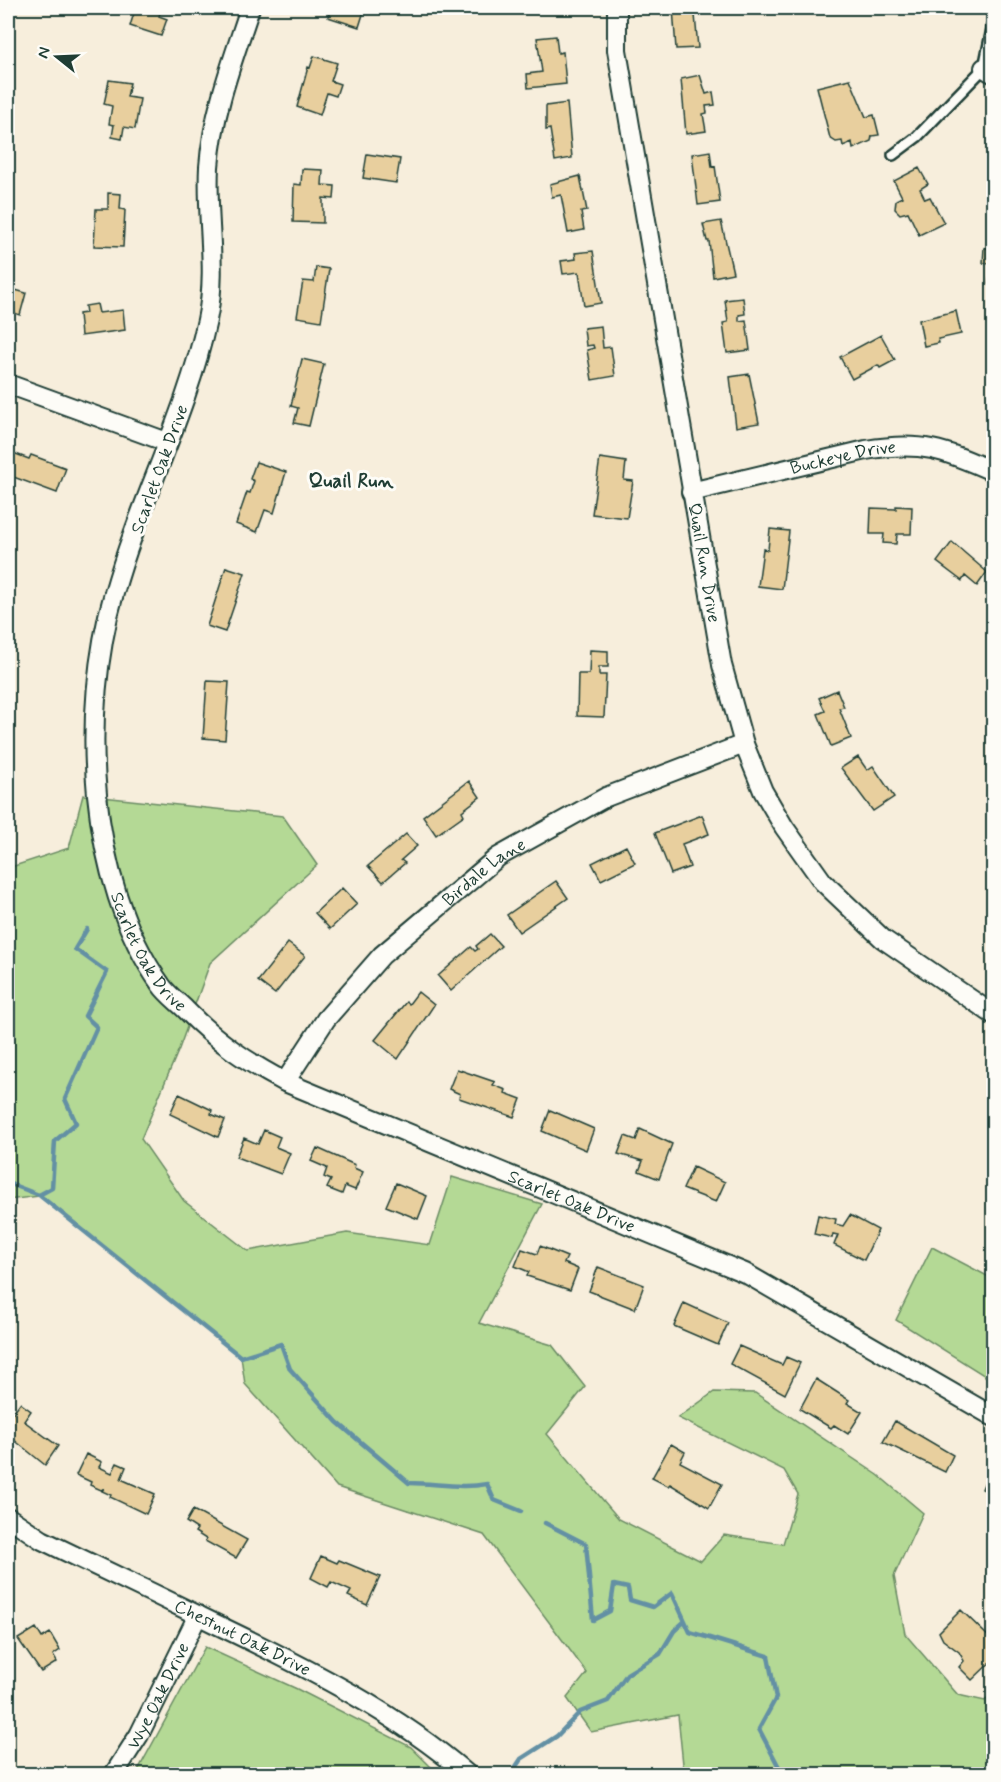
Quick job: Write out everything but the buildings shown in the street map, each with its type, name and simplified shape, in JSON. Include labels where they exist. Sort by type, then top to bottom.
[{"type":"street","name":"Scarlet Oak Drive","points":[[250,8],[222,93],[213,130],[209,169],[212,276],[208,316],[193,377],[167,442],[115,590],[102,638],[95,701],[94,754],[106,849],[124,919],[162,986],[211,1036],[249,1063],[285,1082],[745,1273],[993,1417]]},
{"type":"street","name":"Quail Run Drive","points":[[616,8],[617,50],[691,492],[722,665],[744,744],[763,791],[784,827],[823,882],[883,939],[993,1015]]},
{"type":"street","points":[[8,384],[167,442]]},
{"type":"street","name":"Buckeye Drive","points":[[691,492],[894,445],[922,446],[947,451],[993,472]]},
{"type":"street","name":"Birdale Lane","points":[[285,1082],[326,1019],[381,955],[498,857],[606,797],[744,744]]},
{"type":"street","name":"Chestnut Oak Drive","points":[[8,1517],[42,1540],[292,1661],[378,1708],[443,1754],[466,1774]]},
{"type":"street","name":"Wye Oak Drive","points":[[114,1774],[139,1735],[198,1615]]},
{"type":"lane","points":[[893,155],[989,71],[993,19]]},
{"type":"green space","points":[[83,795],[283,816],[317,865],[210,963],[179,1049],[141,1139],[184,1201],[248,1251],[347,1233],[430,1245],[452,1177],[542,1204],[479,1323],[552,1345],[585,1387],[547,1434],[619,1519],[701,1561],[724,1535],[783,1544],[798,1494],[784,1470],[678,1418],[714,1392],[755,1393],[878,1475],[923,1513],[894,1576],[905,1634],[958,1695],[985,1701],[993,1690],[993,1774],[684,1774],[678,1715],[591,1732],[567,1698],[587,1673],[484,1535],[337,1487],[245,1384],[241,1357],[39,1196],[8,1200],[8,868],[69,848]]},
{"type":"green space","points":[[932,1247],[993,1279],[993,1381],[896,1320]]},
{"type":"green space","points":[[205,1647],[297,1689],[411,1747],[438,1774],[136,1774]]},
{"type":"waterway","points":[[39,1195],[52,1188],[55,1141],[76,1123],[65,1099],[97,1027],[85,1016],[107,972],[75,949],[87,929]]},
{"type":"waterway","points":[[8,1183],[39,1195],[241,1357],[281,1344],[290,1369],[337,1422],[409,1483],[458,1486],[487,1484],[494,1500],[521,1511]]},
{"type":"waterway","points":[[545,1523],[586,1544],[593,1620],[610,1611],[614,1585],[628,1588],[630,1600],[653,1607],[672,1593],[690,1632],[768,1656],[776,1698],[759,1729],[780,1769],[793,1774]]},
{"type":"waterway","points":[[511,1774],[521,1759],[557,1736],[580,1712],[608,1701],[627,1674],[660,1654],[674,1631],[685,1621]]},
{"type":"district","name":"Quail Run","points":[[351,480]]}]
